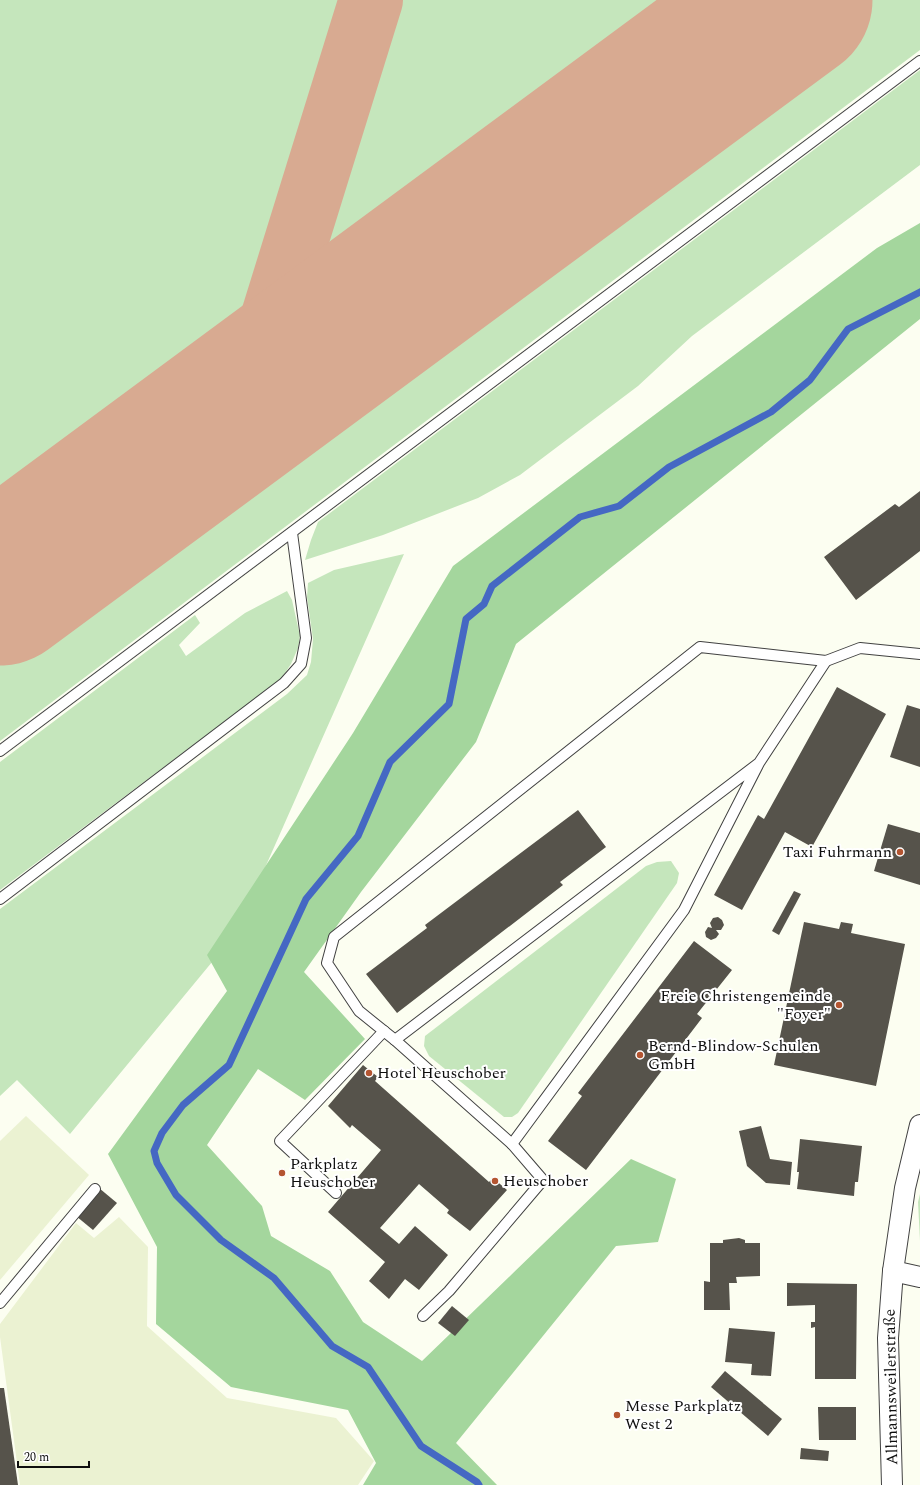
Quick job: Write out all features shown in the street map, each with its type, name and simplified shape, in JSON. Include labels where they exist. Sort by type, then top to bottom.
[{"type":"street","name":"Allmannsweilerstraße","points":[[892,1485],[888,1338],[893,1272],[905,1188],[920,1125]]},
{"type":"street","points":[[893,1272],[920,1277]]},
{"type":"lane","points":[[0,751],[920,60]]},
{"type":"lane","points":[[0,899],[284,683],[301,664],[306,638],[292,533]]},
{"type":"lane","points":[[423,1316],[449,1291],[543,1180],[512,1144],[395,1040],[359,1011],[326,963],[334,937],[700,647],[826,661],[860,648],[920,654]]},
{"type":"lane","points":[[512,1144],[684,910],[759,763],[826,661]]},
{"type":"lane","points":[[395,1040],[759,763]]},
{"type":"lane","points":[[336,1193],[280,1141],[384,1031]]},
{"type":"lane","points":[[0,1303],[95,1189]]},
{"type":"green space","points":[[0,0],[920,0],[920,50],[0,741]]},
{"type":"green space","points":[[920,70],[920,165],[692,336],[638,386],[520,475],[478,498],[383,535],[305,560],[318,522]]},
{"type":"green space","points":[[920,223],[920,319],[516,644],[476,742],[361,892],[304,972],[365,1039],[305,1100],[258,1069],[207,1145],[262,1206],[271,1236],[330,1271],[363,1322],[422,1361],[631,1159],[676,1179],[658,1242],[616,1246],[456,1443],[497,1485],[363,1485],[376,1463],[348,1410],[231,1387],[156,1324],[157,1247],[108,1154],[227,991],[207,955],[353,733],[453,566],[877,248]]},
{"type":"green space","points":[[404,554],[236,933],[70,1134],[17,1080],[0,1096],[0,909],[287,694],[307,675],[311,662],[313,639],[307,597],[308,583],[334,570]]},
{"type":"green space","points":[[287,591],[292,600],[300,636],[298,648],[291,664],[281,679],[0,890],[0,762],[195,615],[200,623],[179,645],[186,656],[245,613]]},
{"type":"green space","points":[[671,861],[679,873],[677,883],[518,1113],[512,1117],[504,1117],[429,1056],[424,1046],[425,1036],[646,866],[657,862]]},
{"type":"green space","points":[[26,1116],[89,1175],[0,1280],[0,1141]]},
{"type":"green space","points":[[920,1194],[920,1241],[918,1202]]},
{"type":"green space","points":[[119,1217],[148,1247],[147,1326],[227,1398],[336,1418],[374,1461],[358,1485],[20,1485],[0,1337],[0,1324],[76,1223],[94,1238]]},
{"type":"building","points":[[920,491],[920,551],[856,600],[824,557],[895,504],[899,507]]},
{"type":"building","points":[[837,687],[886,714],[812,847],[785,832],[742,910],[714,895],[758,815],[764,819]]},
{"type":"building","points":[[907,705],[920,709],[920,767],[890,757]]},
{"type":"building","points":[[578,810],[606,847],[560,882],[563,885],[397,1013],[366,974],[427,928],[425,925]]},
{"type":"building","name":"Taxi Fuhrmann","points":[[888,824],[920,833],[920,885],[874,871]]},
{"type":"building","points":[[794,891],[801,894],[779,935],[772,931]]},
{"type":"building","points":[[718,917],[722,920],[724,925],[721,930],[716,930],[719,934],[716,938],[711,940],[706,937],[705,932],[708,927],[712,928],[710,923],[713,918]]},
{"type":"building","name":"Freie Christengemeinde \"Foyer\"","points":[[804,922],[839,929],[841,922],[853,924],[851,933],[905,944],[876,1086],[774,1065]]},
{"type":"building","name":"Bernd-Blindow-Schulen GmbH","points":[[694,941],[732,970],[697,1014],[702,1018],[586,1170],[548,1141],[582,1096],[578,1093]]},
{"type":"building","points":[[363,1065],[378,1077],[375,1081],[489,1182],[493,1178],[507,1190],[470,1231],[447,1213],[449,1210],[419,1184],[380,1228],[399,1244],[415,1226],[448,1255],[419,1290],[405,1279],[389,1299],[369,1281],[385,1262],[328,1212],[381,1150],[352,1125],[350,1128],[328,1106]]},
{"type":"building","points":[[761,1126],[770,1159],[792,1162],[790,1185],[766,1183],[747,1166],[739,1131]]},
{"type":"building","points":[[800,1139],[862,1146],[858,1182],[855,1182],[854,1196],[797,1189]]},
{"type":"building","points":[[99,1188],[117,1203],[93,1230],[76,1216]]},
{"type":"building","points":[[739,1238],[745,1240],[745,1243],[760,1243],[760,1276],[736,1277],[737,1283],[729,1283],[730,1310],[704,1310],[704,1281],[710,1282],[710,1243],[723,1243],[723,1240]]},
{"type":"building","points":[[787,1283],[857,1284],[856,1379],[815,1379],[815,1327],[811,1328],[811,1322],[815,1322],[815,1305],[787,1306]]},
{"type":"building","points":[[452,1306],[469,1320],[455,1336],[438,1323]]},
{"type":"building","points":[[729,1328],[775,1332],[771,1376],[751,1375],[752,1364],[725,1362]]},
{"type":"building","points":[[725,1371],[782,1419],[768,1436],[711,1387]]},
{"type":"building","points":[[0,1388],[4,1388],[18,1485],[0,1485]]},
{"type":"building","points":[[818,1407],[856,1407],[856,1440],[819,1440]]},
{"type":"building","points":[[801,1448],[829,1451],[828,1461],[800,1459]]},
{"type":"waterway","points":[[479,1485],[477,1482],[421,1446],[368,1367],[332,1346],[274,1278],[221,1240],[176,1195],[157,1163],[154,1151],[162,1133],[183,1105],[229,1065],[306,899],[358,836],[390,762],[449,704],[466,619],[484,604],[492,586],[580,517],[619,506],[669,467],[771,412],[810,380],[848,329],[920,292]]},
{"type":"taxiway","points":[[246,403],[371,0]]},
{"type":"runway","points":[[0,585],[792,0]]},
{"type":"place","name":"Taxi Fuhrmann","points":[[900,852]]},
{"type":"place","name":"Freie Christengemeinde \"Foyer\"","points":[[839,1005]]},
{"type":"place","name":"Bernd-Blindow-Schulen GmbH","points":[[640,1055]]},
{"type":"place","name":"Hotel Heuschober","points":[[369,1073]]},
{"type":"place","name":"Parkplatz Heuschober","points":[[282,1173]]},
{"type":"place","name":"Heuschober","points":[[495,1181]]},
{"type":"place","name":"Messe Parkplatz West 2","points":[[617,1415]]}]
